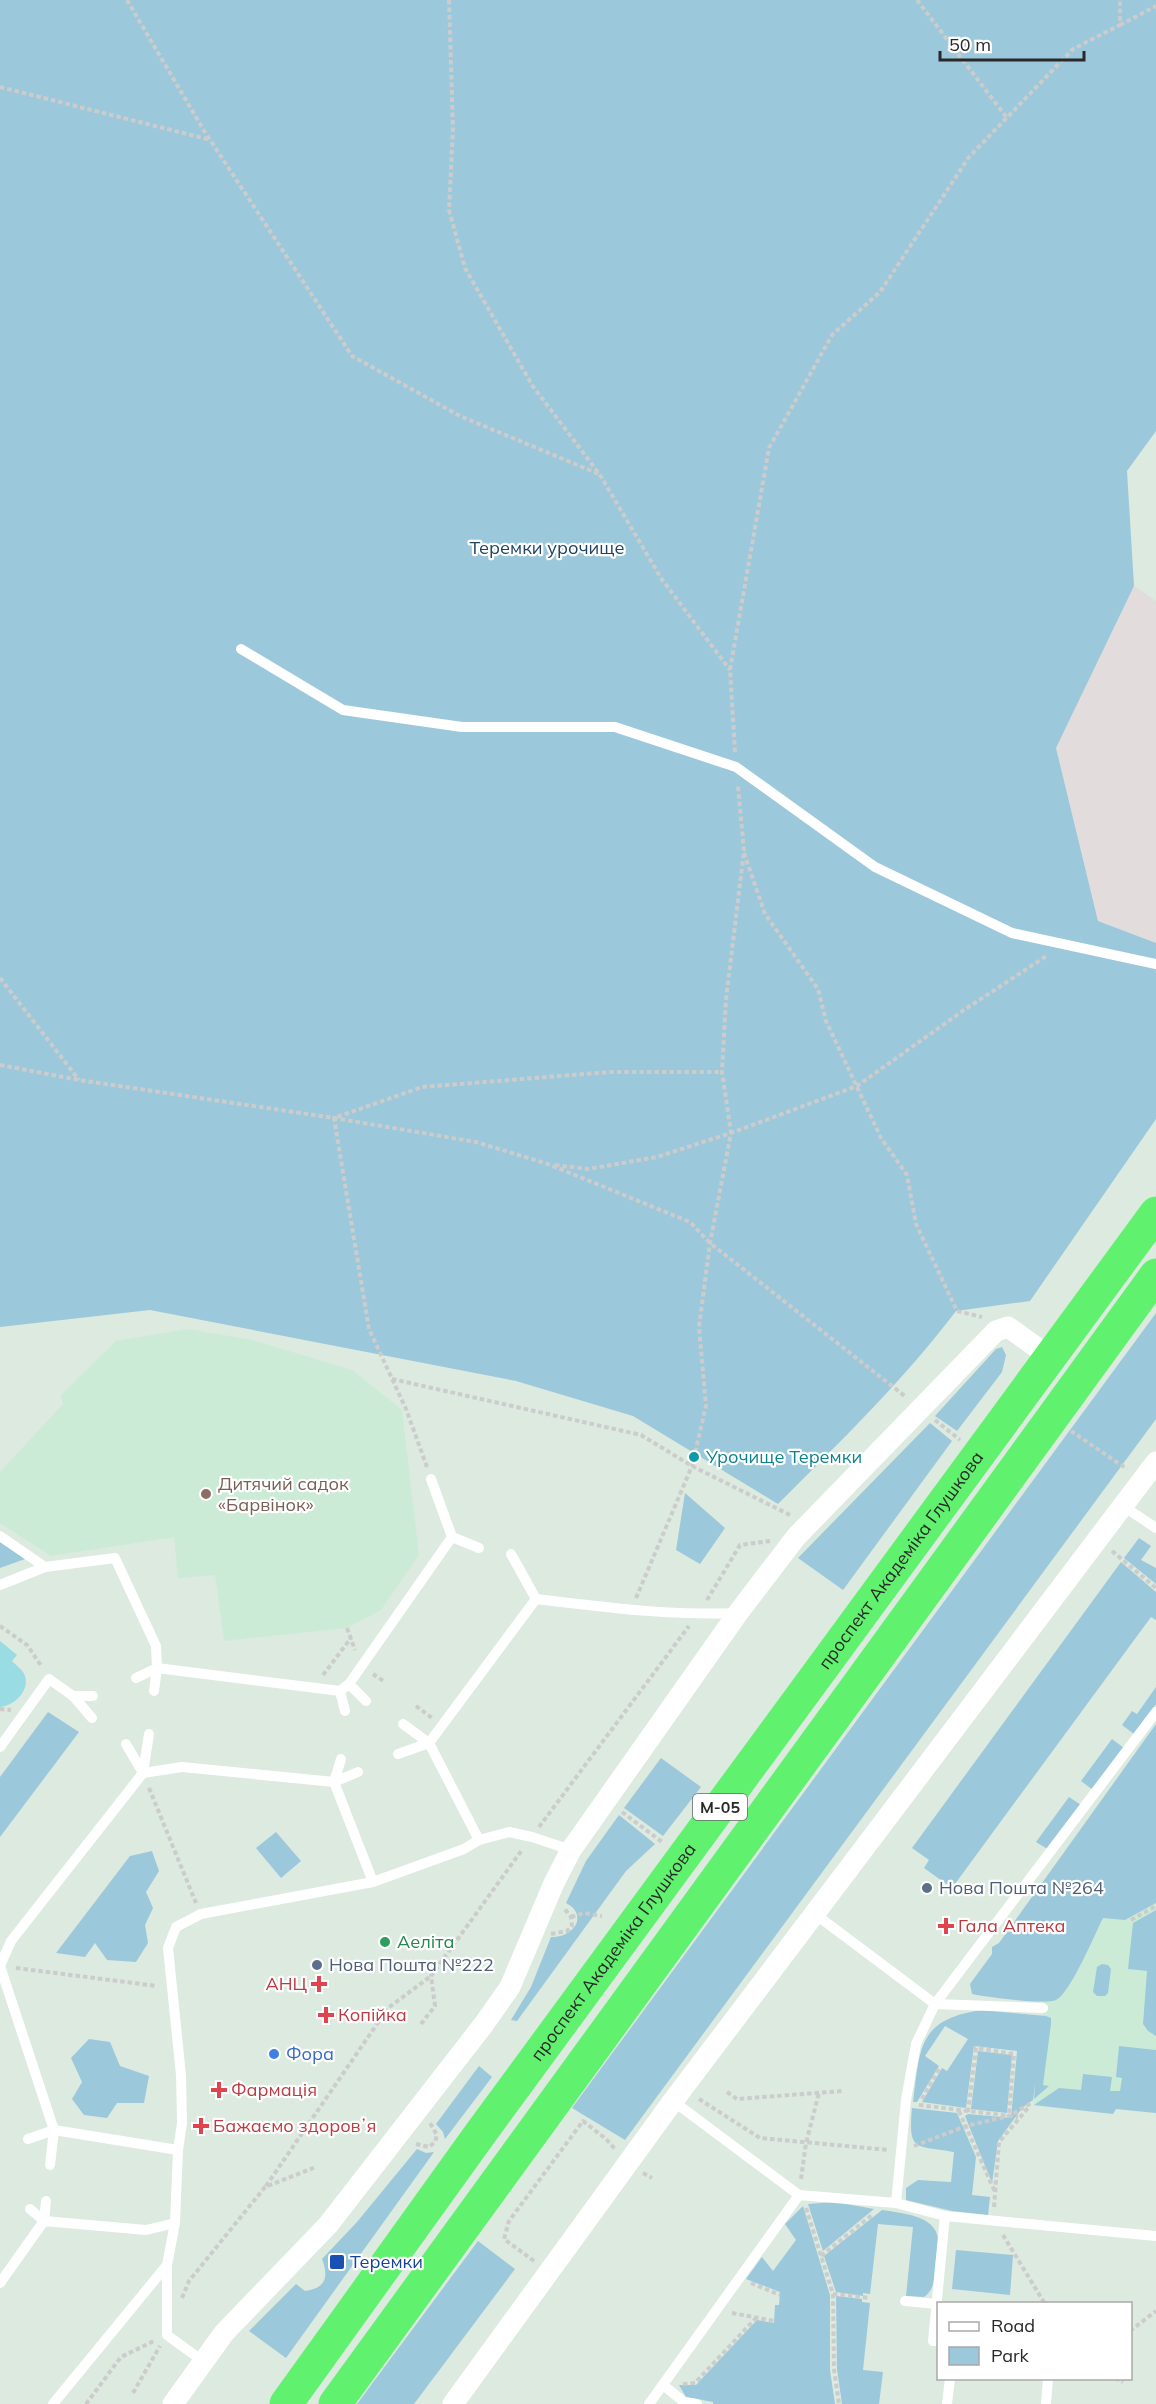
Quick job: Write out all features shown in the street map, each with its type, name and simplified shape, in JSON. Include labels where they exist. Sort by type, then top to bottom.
[{"type":"highway","name":"проспект Академіка Глушкова","points":[[286,2404],[480,2133],[1156,1213]]},
{"type":"highway","name":"проспект Академіка Глушкова","points":[[335,2404],[1156,1275]]},
{"type":"street","points":[[173,2404],[224,2333],[328,2225],[484,2024],[510,1987],[554,1882],[571,1850],[738,1613],[802,1531],[996,1332],[1008,1327],[1050,1357]]},
{"type":"street","points":[[453,2404],[678,2095],[1156,1462]]},
{"type":"lane","points":[[241,649],[343,710],[462,727],[615,727],[736,767],[876,867],[1012,933],[1156,964]]},
{"type":"lane","points":[[431,1479],[452,1537],[479,1548]]},
{"type":"lane","points":[[1123,1506],[1156,1528]]},
{"type":"lane","points":[[0,1536],[45,1567]]},
{"type":"lane","points":[[345,1711],[345,1687],[452,1537]]},
{"type":"lane","points":[[511,1554],[536,1599]]},
{"type":"lane","points":[[0,1586],[45,1567],[115,1558],[156,1646],[157,1668],[154,1691]]},
{"type":"lane","points":[[536,1599],[631,1611],[698,1615],[738,1613]]},
{"type":"lane","points":[[398,1754],[429,1743],[536,1599]]},
{"type":"lane","points":[[136,1678],[157,1668],[313,1687],[345,1687],[366,1701]]},
{"type":"lane","points":[[0,1747],[50,1680],[73,1696],[92,1718]]},
{"type":"lane","points":[[73,1696],[93,1696]]},
{"type":"lane","points":[[896,2203],[906,2100],[916,2044],[935,2004],[1156,1712]]},
{"type":"lane","points":[[403,1724],[429,1743],[479,1840]]},
{"type":"lane","points":[[50,2164],[54,2130],[0,1966],[11,1941],[143,1773],[149,1734]]},
{"type":"lane","points":[[126,1744],[143,1773]]},
{"type":"lane","points":[[341,1759],[334,1782],[373,1882]]},
{"type":"lane","points":[[143,1773],[182,1767],[334,1782],[358,1772]]},
{"type":"lane","points":[[204,2362],[166,2335],[167,2265],[175,2223],[178,2150],[182,2123],[181,2075],[168,1948],[176,1927],[201,1914],[373,1882],[464,1849],[479,1840],[509,1832],[571,1850]]},
{"type":"lane","points":[[815,1914],[935,2004],[1043,2008]]},
{"type":"lane","points":[[678,2095],[799,2195],[896,2203],[945,2216],[1156,2236]]},
{"type":"lane","points":[[28,2139],[54,2130],[178,2150]]},
{"type":"lane","points":[[649,2404],[799,2195]]},
{"type":"lane","points":[[0,2283],[44,2221],[46,2201]]},
{"type":"lane","points":[[30,2209],[44,2221],[146,2230],[175,2223]]},
{"type":"lane","points":[[937,2302],[945,2216]]},
{"type":"lane","points":[[53,2404],[167,2265]]},
{"type":"lane","points":[[905,2301],[937,2304],[933,2341],[937,2341]]},
{"type":"lane","points":[[947,2404],[950,2380]]},
{"type":"lane","points":[[1046,2404],[1048,2380]]},
{"type":"lane","points":[[663,2385],[684,2402],[698,2404]]},
{"type":"path","points":[[127,0],[211,140],[352,356],[460,416],[600,475]]},
{"type":"path","points":[[449,0],[453,129],[449,210],[465,268],[532,385],[600,475],[661,578],[730,670]]},
{"type":"path","points":[[917,0],[1008,118]]},
{"type":"path","points":[[1120,0],[1120,25]]},
{"type":"path","points":[[631,1611],[692,1466],[706,1406],[699,1327],[710,1243],[731,1133],[722,1072],[726,999],[744,851],[730,670],[770,448],[832,335],[880,292],[969,157],[1073,49],[1156,6]]},
{"type":"path","points":[[0,87],[211,140]]},
{"type":"path","points":[[744,851],[765,914],[818,989],[826,1021],[881,1138],[907,1175],[916,1224],[957,1311],[1008,1327]]},
{"type":"path","points":[[548,1164],[588,1168],[657,1156],[731,1133],[857,1086],[964,1010],[1063,944]]},
{"type":"path","points":[[0,978],[79,1080]]},
{"type":"path","points":[[0,1065],[79,1080],[334,1118],[476,1142],[548,1164],[690,1222],[710,1243],[902,1393]]},
{"type":"path","points":[[334,1118],[422,1087],[610,1072],[722,1072]]},
{"type":"path","points":[[334,1118],[369,1329],[406,1408],[431,1479]]},
{"type":"path","points":[[391,1379],[641,1435],[802,1531]]},
{"type":"path","points":[[1068,1429],[1142,1480]]},
{"type":"path","points":[[133,2394],[166,2335],[189,2281],[265,2187],[388,2008],[431,1976],[698,1615],[740,1545],[802,1531]]},
{"type":"path","points":[[1096,1541],[1120,1555],[1156,1588]]},
{"type":"path","points":[[0,1626],[27,1645],[50,1680]]},
{"type":"path","points":[[313,1687],[351,1638]]},
{"type":"path","points":[[143,1773],[201,1914]]},
{"type":"path","points":[[619,1810],[662,1842]]},
{"type":"path","points":[[549,1933],[561,1934],[572,1926],[571,1917],[561,1905]]},
{"type":"path","points":[[1131,1920],[1156,1906]]},
{"type":"path","points":[[571,1917],[584,1913],[602,1916]]},
{"type":"path","points":[[0,1966],[172,1988]]},
{"type":"path","points":[[421,2024],[435,2006],[431,1976]]},
{"type":"path","points":[[968,2112],[976,2048],[1014,2054],[1009,2116]]},
{"type":"path","points":[[919,2105],[940,2067]]},
{"type":"path","points":[[727,2092],[737,2099],[843,2091]]},
{"type":"path","points":[[819,2093],[806,2143],[799,2195],[833,2294],[834,2369],[839,2404]]},
{"type":"path","points":[[678,2095],[760,2138],[901,2151],[966,2127],[1009,2116],[1033,2102],[999,2142],[993,2220],[1044,2302]]},
{"type":"path","points":[[913,2104],[1018,2117]]},
{"type":"path","points":[[958,2110],[995,2193]]},
{"type":"path","points":[[549,2272],[504,2239],[509,2221],[583,2121],[606,2139]]},
{"type":"path","points":[[412,2142],[421,2147],[429,2147],[435,2142],[437,2135],[435,2128],[428,2122]]},
{"type":"path","points":[[265,2187],[316,2167]]},
{"type":"path","points":[[821,2256],[876,2211],[896,2203]]},
{"type":"path","points":[[740,2278],[780,2295]]},
{"type":"path","points":[[833,2294],[870,2298]]},
{"type":"path","points":[[717,2310],[774,2321]]},
{"type":"path","points":[[1132,2330],[1156,2312]]},
{"type":"path","points":[[663,2385],[695,2383],[756,2318]]},
{"type":"path","points":[[86,2404],[121,2357],[166,2335]]},
{"type":"path","points":[[1119,2380],[1123,2382]]},
{"type":"shaded area","points":[[1134,586],[1156,601],[1156,943],[1098,921],[1056,748]]},
{"type":"shaded area","name":"Дитячий садок «Барвінок»","points":[[188,1329],[252,1340],[352,1370],[402,1410],[419,1555],[381,1610],[347,1628],[224,1641],[215,1575],[178,1578],[174,1537],[51,1556],[0,1523],[0,1472],[63,1404],[61,1395],[116,1341]]},
{"type":"shaded area","points":[[0,1641],[17,1655],[12,1661],[23,1672],[26,1684],[17,1700],[0,1707]]},
{"type":"shaded area","points":[[1156,1832],[1156,2113],[1116,2109],[1113,2114],[1034,2106],[1046,1977]]},
{"type":"green space","name":"Теремки урочище","points":[[0,0],[1156,0],[1156,431],[1127,471],[1134,586],[1056,748],[1098,921],[1156,943],[1156,1119],[1030,1301],[956,1311],[893,1386],[778,1504],[633,1416],[516,1381],[150,1310],[0,1327]]},
{"type":"green space","points":[[1156,1313],[1156,1419],[625,2140],[572,2108]]},
{"type":"green space","points":[[1002,1347],[1006,1355],[1002,1372],[957,1431],[935,1416],[996,1349]]},
{"type":"green space","points":[[930,1423],[952,1441],[843,1590],[798,1558]]},
{"type":"green space","points":[[685,1493],[725,1528],[700,1564],[676,1550]]},
{"type":"green space","points":[[1139,1538],[1151,1546],[1141,1560],[1156,1568],[1156,1584],[1124,1558]]},
{"type":"green space","points":[[0,1542],[25,1559],[0,1568]]},
{"type":"green space","points":[[1121,1562],[1156,1592],[1156,1620],[1151,1617],[952,1888],[924,1868],[929,1860],[912,1848]]},
{"type":"green space","points":[[1156,1687],[1156,1704],[1134,1734],[1122,1725],[1132,1711],[1137,1714]]},
{"type":"green space","points":[[48,1712],[79,1732],[0,1837],[0,1777]]},
{"type":"green space","points":[[1156,1724],[1156,1903],[1125,1920],[1103,1918],[1075,1976],[1056,2000],[1029,2001],[972,1994],[970,1984],[992,1954],[992,1947],[999,1943]]},
{"type":"green space","points":[[1112,1739],[1124,1748],[1093,1790],[1081,1781]]},
{"type":"green space","points":[[661,1758],[701,1787],[663,1836],[624,1808]]},
{"type":"green space","points":[[1069,1797],[1081,1805],[1049,1850],[1036,1842]]},
{"type":"green space","points":[[619,1815],[655,1844],[626,1871],[517,2021],[511,2020],[531,1987],[551,1937],[566,1934],[576,1925],[577,1914],[566,1903],[586,1861]]},
{"type":"green space","points":[[276,1832],[301,1861],[281,1878],[256,1848]]},
{"type":"green space","points":[[152,1851],[159,1871],[146,1892],[153,1908],[145,1925],[148,1943],[136,1962],[107,1960],[95,1943],[85,1957],[56,1953],[130,1856]]},
{"type":"green space","points":[[1156,1910],[1156,2036],[1143,2024],[1147,1971],[1128,1969],[1133,1923]]},
{"type":"green space","points":[[1102,1964],[1108,1965],[1111,1969],[1108,1993],[1105,1996],[1097,1996],[1093,1992],[1097,1967]]},
{"type":"green space","points":[[982,2010],[1051,2018],[1043,2085],[1049,2086],[1034,2099],[1035,2084],[1033,2100],[1022,2108],[998,2141],[992,2183],[965,2116],[968,2114],[1011,2118],[1017,2051],[974,2046],[966,2108],[922,2102],[942,2068],[947,2071],[968,2039],[945,2026],[925,2056],[939,2066],[917,2102],[913,2102],[918,2066],[926,2039],[945,2021],[961,2014]]},
{"type":"green space","points":[[89,2039],[110,2042],[120,2066],[149,2076],[144,2103],[117,2103],[107,2118],[84,2115],[72,2099],[82,2082],[71,2058]]},
{"type":"green space","points":[[1119,2046],[1156,2050],[1156,2113],[1116,2109],[1113,2114],[1034,2105],[1059,2088],[1081,2090],[1083,2074],[1112,2077],[1110,2091],[1120,2091],[1122,2078],[1116,2077]]},
{"type":"green space","points":[[978,2051],[1012,2055],[1007,2113],[971,2109]]},
{"type":"green space","points":[[479,2066],[492,2077],[445,2139],[443,2132],[436,2124]]},
{"type":"green space","points":[[912,2108],[957,2113],[976,2157],[972,2195],[990,2197],[988,2215],[952,2211],[906,2200],[906,2188],[918,2180],[951,2182],[954,2152],[917,2144],[912,2133]]},
{"type":"green space","points":[[417,2149],[426,2153],[434,2152],[286,2358],[249,2331],[296,2284],[305,2291],[318,2287],[324,2281],[325,2271],[322,2259],[357,2222]]},
{"type":"green space","points":[[835,2202],[874,2209],[823,2251],[808,2204]]},
{"type":"green space","points":[[803,2206],[830,2295],[830,2370],[835,2404],[713,2404],[713,2402],[686,2397],[679,2385],[696,2385],[757,2320],[774,2323],[775,2305],[779,2305],[780,2292],[746,2279],[762,2257],[773,2271],[796,2240],[785,2224]]},
{"type":"green space","points":[[882,2210],[907,2214],[924,2220],[936,2231],[938,2242],[934,2280],[930,2291],[924,2297],[906,2296],[913,2227],[878,2224],[870,2294],[863,2293],[863,2296],[836,2292],[824,2256]]},
{"type":"green space","points":[[478,2241],[515,2269],[414,2404],[357,2404]]},
{"type":"green space","points":[[956,2250],[1013,2255],[1010,2295],[952,2289]]},
{"type":"green space","points":[[836,2296],[862,2299],[862,2302],[870,2303],[863,2370],[883,2372],[879,2404],[842,2404],[837,2369]]},
{"type":"place","name":"Урочище Теремки","points":[[694,1457]]},
{"type":"place","name":"Дитячий садок «Барвінок»","points":[[206,1494]]},
{"type":"place","name":"Нова Пошта №264","points":[[927,1888]]},
{"type":"place","name":"Гала Аптека","points":[[946,1926]]},
{"type":"place","name":"Аеліта","points":[[385,1942]]},
{"type":"place","name":"Нова Пошта №222","points":[[317,1965]]},
{"type":"place","name":"АНЦ","points":[[319,1984]]},
{"type":"place","name":"Копійка","points":[[326,2015]]},
{"type":"place","name":"Фора","points":[[274,2054]]},
{"type":"place","name":"Фармація","points":[[219,2090]]},
{"type":"place","name":"Бажаємо здоровʼя","points":[[201,2126]]},
{"type":"place","name":"Теремки","points":[[337,2262]]}]
